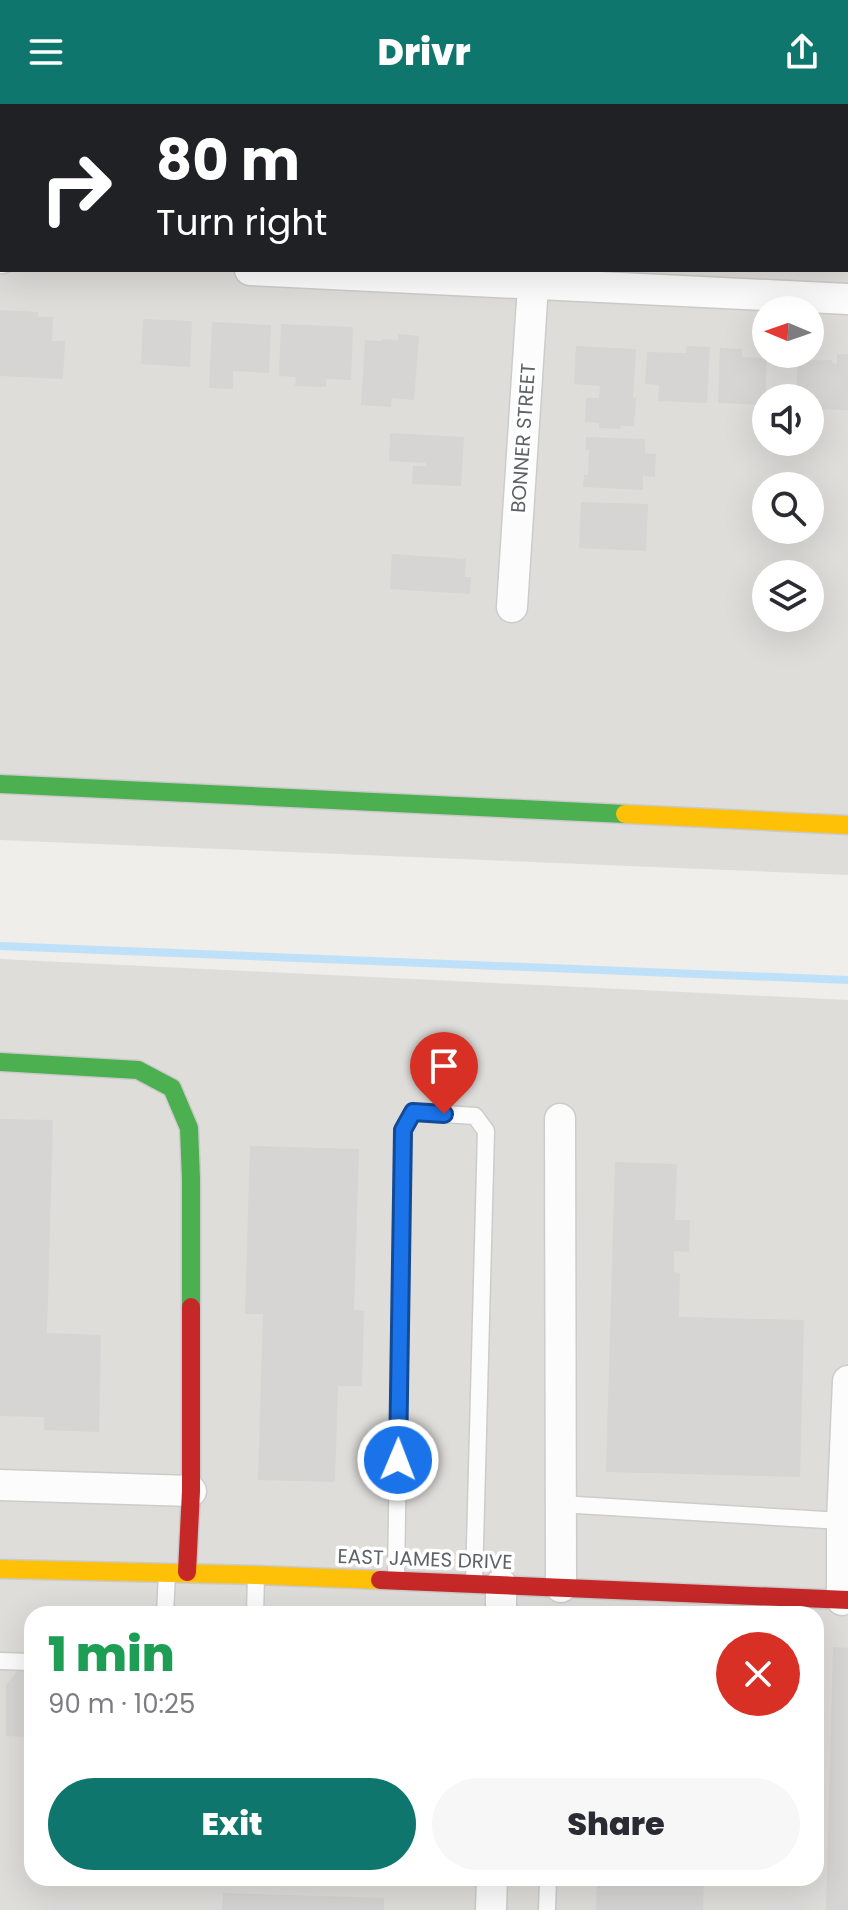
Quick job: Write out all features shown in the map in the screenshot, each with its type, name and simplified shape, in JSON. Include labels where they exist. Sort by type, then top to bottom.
[{"type":"street","points":[[331,272],[533,277],[848,299]]},
{"type":"street","name":"BONNER STREET","points":[[512,607],[533,277]]},
{"type":"street","points":[[0,784],[848,825]]},
{"type":"street","points":[[0,1062],[138,1070],[172,1088],[189,1128],[191,1491],[187,1572]]},
{"type":"street","points":[[560,1119],[561,1587]]},
{"type":"street","points":[[845,1600],[842,1521],[848,1381]]},
{"type":"street","points":[[0,1485],[191,1491]]},
{"type":"street","name":"EAST JAMES DRIVE","points":[[0,1569],[396,1580],[492,1594],[561,1587],[845,1600]]},
{"type":"street","points":[[491,1910],[492,1886]]},
{"type":"lane","points":[[396,1580],[403,1130],[413,1112],[475,1116],[486,1131],[492,1594]]},
{"type":"lane","points":[[560,1504],[842,1521]]},
{"type":"lane","points":[[165,1606],[167,1572]]},
{"type":"lane","points":[[255,1606],[256,1575]]},
{"type":"lane","points":[[0,1661],[24,1662]]},
{"type":"lane","points":[[547,1910],[548,1886]]},
{"type":"shaded area","points":[[0,272],[848,272],[848,875],[0,840]]},
{"type":"shaded area","points":[[0,959],[848,1000],[848,1910],[0,1910]]},
{"type":"building","points":[[0,310],[38,312],[38,317],[53,317],[52,341],[65,341],[63,379],[0,376]]},
{"type":"building","points":[[143,319],[192,321],[190,367],[141,364]]},
{"type":"building","points":[[212,322],[271,325],[269,373],[233,371],[233,389],[209,388]]},
{"type":"building","points":[[281,324],[353,327],[351,380],[326,379],[326,387],[295,386],[296,377],[279,376]]},
{"type":"building","points":[[398,334],[419,336],[414,400],[392,398],[391,407],[361,405],[365,340],[398,340]]},
{"type":"building","points":[[576,346],[636,349],[634,426],[599,428],[599,423],[585,422],[586,398],[599,398],[600,386],[574,384]]},
{"type":"building","points":[[687,346],[710,347],[707,403],[658,401],[659,385],[645,384],[647,352],[686,353]]},
{"type":"building","points":[[720,348],[742,349],[742,357],[752,357],[752,368],[767,368],[766,384],[752,384],[752,404],[718,403]]},
{"type":"building","points":[[837,354],[848,354],[848,410],[824,409],[824,384],[797,384],[798,368],[824,368],[824,360],[832,360],[837,364]]},
{"type":"building","points":[[390,433],[464,437],[461,486],[412,484],[413,466],[426,466],[426,463],[389,461]]},
{"type":"building","points":[[586,437],[645,439],[645,453],[656,454],[655,477],[643,476],[643,490],[583,487],[584,475],[588,475]]},
{"type":"building","points":[[581,502],[648,504],[646,551],[579,548]]},
{"type":"building","points":[[392,554],[466,559],[465,577],[471,577],[470,594],[390,589]]},
{"type":"building","points":[[0,1119],[53,1120],[47,1333],[101,1335],[99,1432],[44,1430],[44,1417],[0,1416]]},
{"type":"building","points":[[250,1146],[359,1149],[354,1310],[364,1311],[362,1386],[338,1386],[335,1482],[258,1480],[263,1314],[245,1314]]},
{"type":"building","points":[[615,1162],[677,1164],[675,1220],[690,1220],[689,1252],[674,1251],[674,1272],[680,1273],[679,1317],[804,1320],[800,1477],[606,1472]]},
{"type":"building","points":[[833,1647],[848,1648],[848,1910],[826,1910]]},
{"type":"building","points":[[18,1670],[24,1670],[24,1737],[6,1736],[6,1685]]},
{"type":"building","points":[[597,1886],[704,1886],[703,1910],[596,1910]]},
{"type":"building","points":[[223,1893],[384,1898],[384,1910],[222,1910]]},
{"type":"waterway","points":[[0,946],[848,980]]},
{"type":"traffic: fast","points":[[0,784],[625,814]]},
{"type":"traffic: fast","points":[[0,1062],[138,1070],[172,1088],[189,1128],[191,1307]]},
{"type":"traffic: slow","points":[[625,814],[848,825]]},
{"type":"traffic: slow","points":[[0,1569],[380,1580]]},
{"type":"traffic: jam","points":[[187,1572],[191,1491],[191,1307]]},
{"type":"traffic: jam","points":[[380,1580],[848,1600]]},
{"type":"route","points":[[398,1460],[403,1130],[413,1112],[444,1114]]}]
